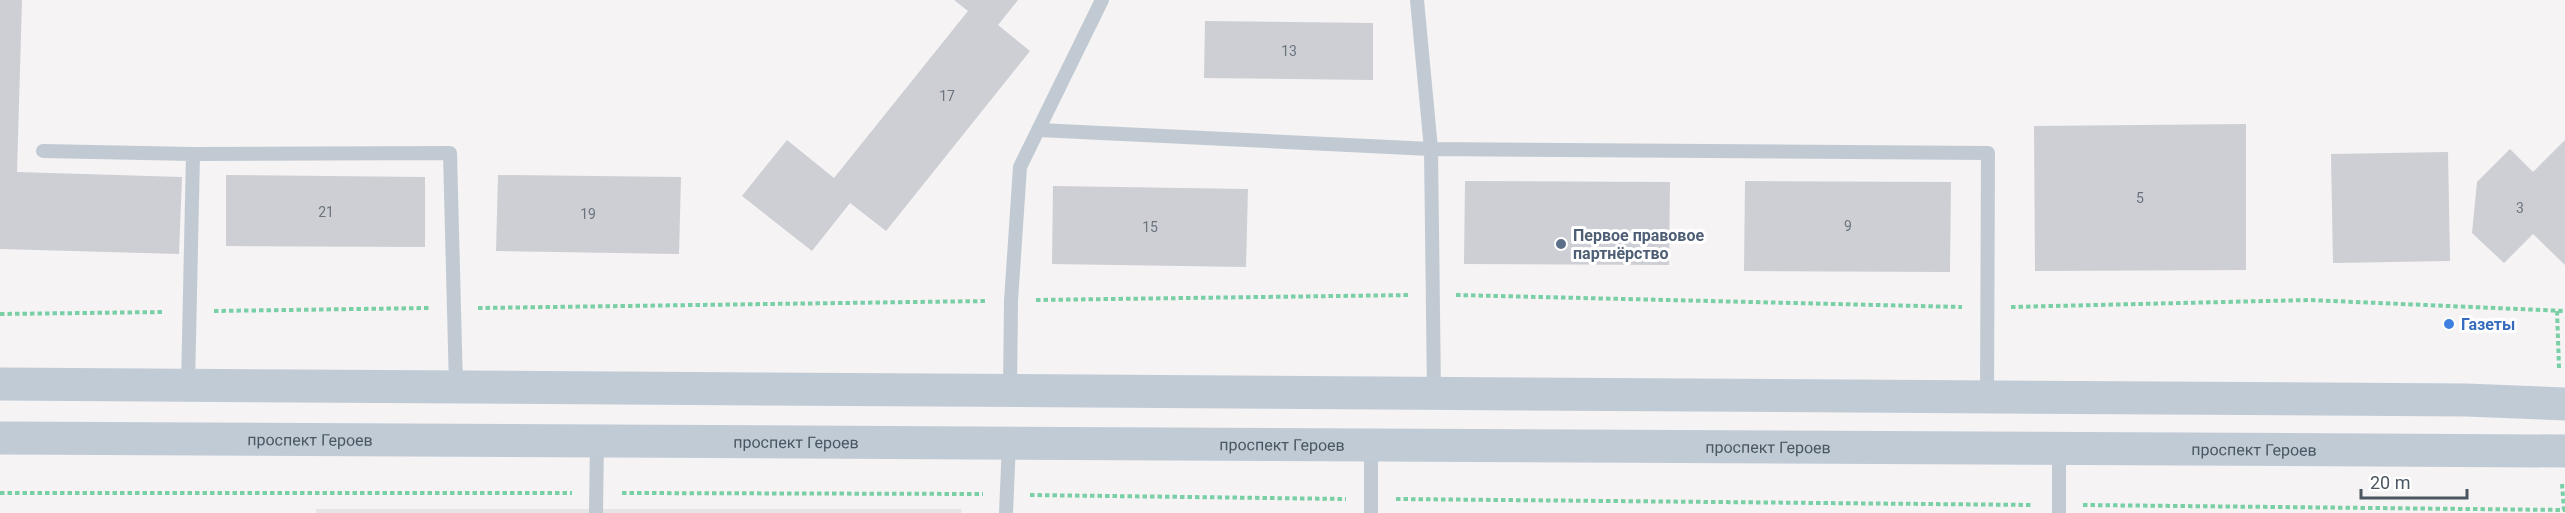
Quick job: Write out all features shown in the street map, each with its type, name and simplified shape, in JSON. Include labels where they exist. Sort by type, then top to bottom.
[{"type":"main road","points":[[0,384],[2466,400],[2563,404]]},
{"type":"main road","name":"проспект Героев","points":[[0,438],[2565,451]]},
{"type":"lane","points":[[1010,390],[1011,301],[1020,167],[1102,0]]},
{"type":"lane","points":[[1417,0],[1431,149],[1434,395]]},
{"type":"lane","points":[[1039,130],[1431,149],[1989,153],[1987,398]]},
{"type":"lane","points":[[43,151],[193,154],[450,153],[456,387]]},
{"type":"lane","points":[[188,385],[193,154]]},
{"type":"lane","points":[[596,513],[597,441]]},
{"type":"lane","points":[[1006,513],[1009,443]]},
{"type":"lane","points":[[1371,446],[1371,506]]},
{"type":"lane","points":[[2059,449],[2059,509]]},
{"type":"path","points":[[0,314],[1433,295],[1987,308],[2309,300],[2565,311]]},
{"type":"path","points":[[0,493],[1006,494],[1371,506],[2507,512],[2565,510]]},
{"type":"shaded area","points":[[316,509],[962,509],[961,513],[316,513]]},
{"type":"building","points":[[0,0],[22,0],[17,172],[182,177],[179,254],[0,249]]},
{"type":"building","points":[[954,0],[1018,0],[998,25],[1030,51],[886,231],[850,203],[812,251],[742,196],[787,140],[834,178],[968,11]]},
{"type":"building","points":[[1205,21],[1373,23],[1373,80],[1204,78]]},
{"type":"building","points":[[2246,124],[2246,270],[2035,271],[2034,126]]},
{"type":"building","points":[[2565,140],[2565,265],[2533,234],[2504,263],[2472,233],[2477,182],[2510,149],[2533,172]]},
{"type":"building","points":[[2448,152],[2450,261],[2333,263],[2331,154]]},
{"type":"building","points":[[226,175],[425,177],[425,247],[226,246]]},
{"type":"building","points":[[498,175],[681,177],[679,254],[496,251]]},
{"type":"building","points":[[1465,181],[1670,182],[1669,265],[1464,264]]},
{"type":"building","points":[[1745,181],[1951,182],[1950,272],[1744,271]]},
{"type":"building","points":[[1053,186],[1248,189],[1246,267],[1052,264]]},
{"type":"place","name":"Первое правовое партнёрство","points":[[1561,244]]},
{"type":"place","name":"Газеты","points":[[2449,324]]}]
